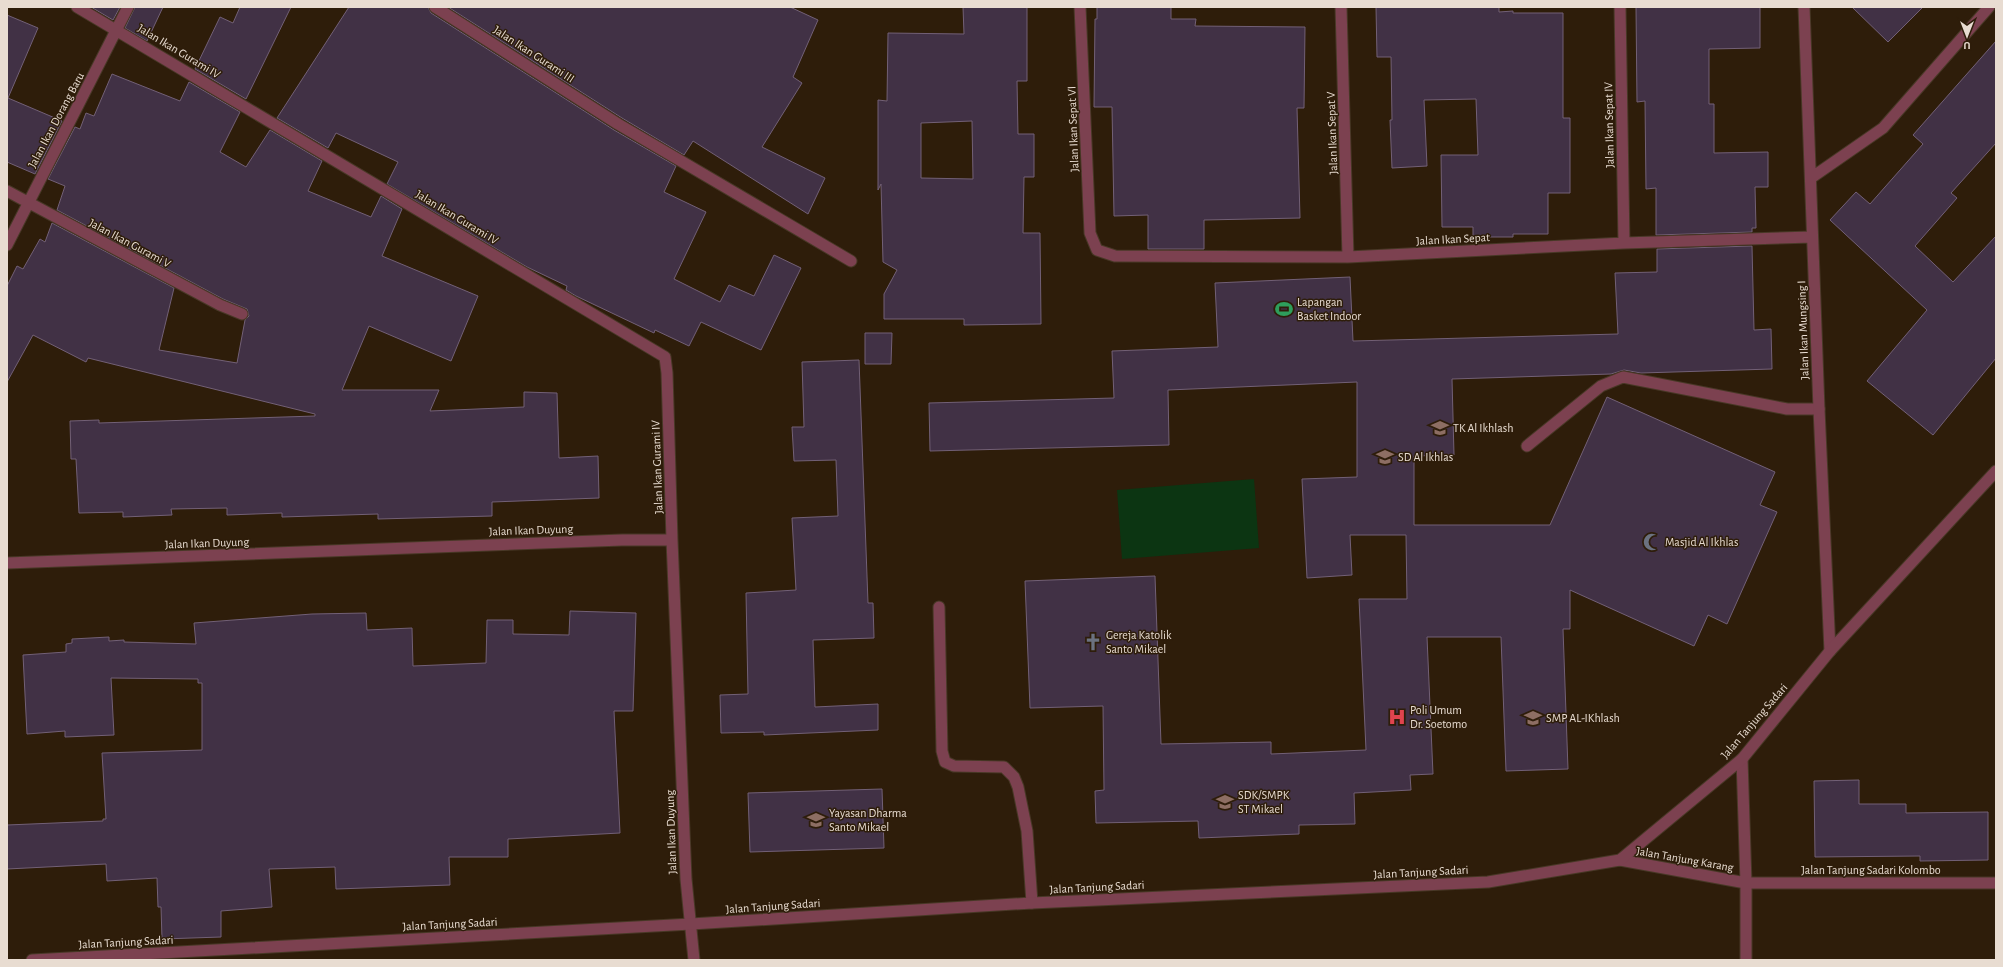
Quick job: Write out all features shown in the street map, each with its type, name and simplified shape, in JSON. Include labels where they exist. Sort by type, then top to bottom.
[{"type":"street","name":"Jalan Ikan Gurami IV","points":[[77,7],[665,357],[668,373],[672,540]]},
{"type":"street","name":"Jalan Ikan Dorang Baru","points":[[7,245],[27,203],[128,7]]},
{"type":"street","name":"Jalan Ikan Gurami III","points":[[435,7],[618,124],[851,261]]},
{"type":"street","name":"Jalan Ikan Sepat VI","points":[[1080,7],[1090,233],[1097,250]]},
{"type":"street","name":"Jalan Ikan Sepat V","points":[[1341,7],[1348,257]]},
{"type":"street","name":"Jalan Ikan Sepat IV","points":[[1620,7],[1624,243]]},
{"type":"street","name":"Jalan Ikan Mungsing I","points":[[1804,7],[1812,236],[1830,651]]},
{"type":"street","points":[[1811,178],[1883,128],[1989,7]]},
{"type":"street","name":"Jalan Ikan Gurami V","points":[[7,191],[220,305],[242,314]]},
{"type":"street","name":"Jalan Ikan Sepat","points":[[1097,250],[1115,256],[1348,257],[1624,243],[1812,236]]},
{"type":"street","points":[[1527,446],[1601,386],[1623,377],[1787,409],[1819,409]]},
{"type":"street","name":"Jalan Tanjung Sadari","points":[[32,960],[691,924],[1032,903],[1488,882],[1620,860],[1742,759],[1830,651],[1996,471]]},
{"type":"street","name":"Jalan Ikan Duyung","points":[[7,563],[622,540],[672,540],[686,879],[694,960]]},
{"type":"street","points":[[939,607],[942,751],[945,762],[954,766],[1004,767],[1014,777],[1018,787],[1027,831],[1032,903]]},
{"type":"street","name":"Jalan Tanjung Karang","points":[[1742,759],[1746,883],[1746,960]]},
{"type":"street","name":"Jalan Tanjung Karang","points":[[1620,860],[1746,883]]},
{"type":"street","name":"Jalan Tanjung Sadari Kolombo","points":[[1746,883],[1996,883]]},
{"type":"green space","points":[[1254,479],[1259,548],[1122,559],[1117,490]]},
{"type":"building","points":[[91,7],[120,7],[113,20]]},
{"type":"building","points":[[135,7],[163,7],[147,41],[125,28]]},
{"type":"building","points":[[240,7],[291,7],[246,99],[195,69],[220,17],[233,23]]},
{"type":"building","points":[[349,7],[428,7],[431,13],[614,130],[676,166],[664,192],[706,212],[674,279],[720,302],[729,285],[754,296],[774,255],[801,268],[761,350],[701,322],[689,346],[655,330],[654,333],[576,296],[566,290],[567,286],[527,267],[387,184],[398,162],[336,133],[328,148],[277,118]]},
{"type":"building","points":[[448,7],[790,7],[818,20],[793,77],[802,83],[762,147],[825,178],[808,214],[693,141],[684,155],[622,118]]},
{"type":"building","points":[[963,7],[1027,7],[1027,81],[1017,81],[1018,134],[1034,134],[1034,177],[1024,177],[1023,233],[1040,233],[1041,324],[964,325],[964,319],[884,319],[884,294],[897,270],[883,262],[881,184],[878,190],[878,100],[887,101],[888,33],[964,34]],"holes":[[[972,121],[973,179],[921,178],[921,123]]]},
{"type":"building","points":[[1097,7],[1171,7],[1171,19],[1196,19],[1195,26],[1305,27],[1304,108],[1297,108],[1300,218],[1204,220],[1204,249],[1148,249],[1148,215],[1114,216],[1112,107],[1094,107],[1095,19],[1097,19]]},
{"type":"building","points":[[1376,7],[1499,7],[1499,12],[1513,11],[1513,13],[1563,13],[1563,118],[1570,118],[1570,193],[1548,193],[1548,234],[1513,234],[1513,237],[1473,237],[1473,227],[1442,227],[1441,155],[1478,155],[1476,99],[1424,100],[1427,166],[1392,168],[1390,120],[1392,120],[1391,57],[1377,57]]},
{"type":"building","points":[[1636,7],[1760,7],[1760,48],[1709,49],[1709,104],[1714,104],[1714,153],[1768,152],[1768,187],[1755,187],[1756,228],[1752,228],[1752,232],[1656,235],[1656,188],[1646,189],[1645,101],[1637,102]]},
{"type":"building","points":[[1852,7],[1923,7],[1888,42]]},
{"type":"building","points":[[7,15],[38,28],[8,98],[62,121],[35,174],[7,162]]},
{"type":"building","points":[[1996,41],[1996,143],[1951,193],[1957,198],[1915,246],[1953,282],[1996,236],[1996,358],[1933,435],[1867,381],[1927,310],[1830,220],[1856,192],[1870,204],[1923,144],[1913,135]]},
{"type":"building","points":[[112,74],[180,101],[189,82],[240,112],[220,152],[246,167],[270,130],[322,161],[308,191],[371,217],[381,196],[402,209],[382,256],[478,296],[451,361],[369,326],[342,390],[439,390],[430,411],[524,407],[524,392],[557,393],[559,458],[598,456],[599,498],[492,502],[492,516],[378,519],[378,514],[282,517],[282,513],[227,515],[227,508],[171,509],[172,515],[123,517],[123,512],[79,513],[76,459],[71,459],[70,421],[99,420],[99,423],[315,416],[315,414],[88,358],[86,362],[33,335],[7,382],[7,286],[17,266],[23,269],[40,239],[45,242],[52,223],[174,288],[159,350],[237,363],[245,320],[249,316],[247,309],[223,299],[57,210],[65,186],[48,179],[75,127],[80,129],[86,113],[94,116]]},
{"type":"building","points":[[1752,246],[1754,330],[1771,329],[1772,369],[1641,373],[1624,370],[1611,374],[1452,379],[1454,455],[1414,456],[1414,525],[1550,525],[1607,397],[1775,472],[1760,505],[1777,512],[1727,624],[1708,615],[1694,646],[1570,590],[1570,629],[1563,629],[1568,769],[1506,771],[1501,637],[1427,637],[1433,774],[1410,775],[1411,790],[1354,793],[1355,824],[1299,825],[1299,834],[1199,838],[1198,821],[1096,823],[1095,791],[1104,790],[1103,706],[1030,708],[1025,581],[1155,576],[1161,744],[1271,742],[1271,754],[1366,750],[1359,599],[1407,599],[1406,535],[1350,535],[1352,575],[1307,578],[1302,479],[1357,477],[1357,382],[1168,390],[1169,445],[930,451],[929,403],[1114,398],[1112,351],[1218,347],[1215,283],[1350,277],[1353,341],[1618,334],[1615,273],[1657,272],[1657,249]]},
{"type":"building","points":[[865,333],[892,333],[891,364],[865,364]]},
{"type":"building","points":[[859,360],[868,603],[873,603],[874,638],[813,640],[815,707],[878,704],[878,730],[764,735],[764,732],[721,733],[720,695],[748,694],[746,593],[796,590],[792,518],[838,516],[836,460],[794,461],[792,427],[804,427],[802,362]]},
{"type":"building","points":[[570,611],[636,613],[633,711],[614,711],[620,833],[508,839],[508,857],[449,857],[450,885],[336,889],[335,867],[269,869],[272,907],[221,911],[221,937],[162,939],[161,907],[158,907],[157,878],[107,881],[106,864],[7,869],[7,825],[103,821],[103,819],[106,819],[102,753],[202,750],[202,683],[198,683],[198,679],[111,678],[114,735],[65,737],[65,731],[27,734],[23,655],[66,652],[66,644],[72,643],[72,639],[109,637],[109,641],[124,640],[124,642],[196,644],[194,623],[312,614],[366,613],[367,630],[412,628],[413,666],[486,663],[487,620],[513,620],[513,634],[569,635]]},
{"type":"building","points":[[1859,780],[1859,804],[1906,804],[1906,813],[1988,812],[1988,860],[1920,861],[1920,856],[1815,857],[1814,781]]},
{"type":"building","name":"Yayasan Dharma Santo Mikael","points":[[882,789],[884,848],[750,852],[748,793]]},
{"type":"place","name":"Lapangan Basket Indoor","points":[[1284,309]]},
{"type":"place","name":"TK Al Ikhlash","points":[[1440,428]]},
{"type":"place","name":"SD Al Ikhlas","points":[[1385,457]]},
{"type":"place","name":"Masjid Al Ikhlas","points":[[1652,542]]},
{"type":"place","name":"Gereja Katolik Santo Mikael","points":[[1093,642]]},
{"type":"place","name":"Poli Umum Dr. Soetomo","points":[[1397,717]]},
{"type":"place","name":"SMP AL-IKhlash","points":[[1533,718]]},
{"type":"place","name":"SDK/SMPK ST Mikael","points":[[1225,802]]},
{"type":"place","name":"Yayasan Dharma Santo Mikael","points":[[816,820]]}]
